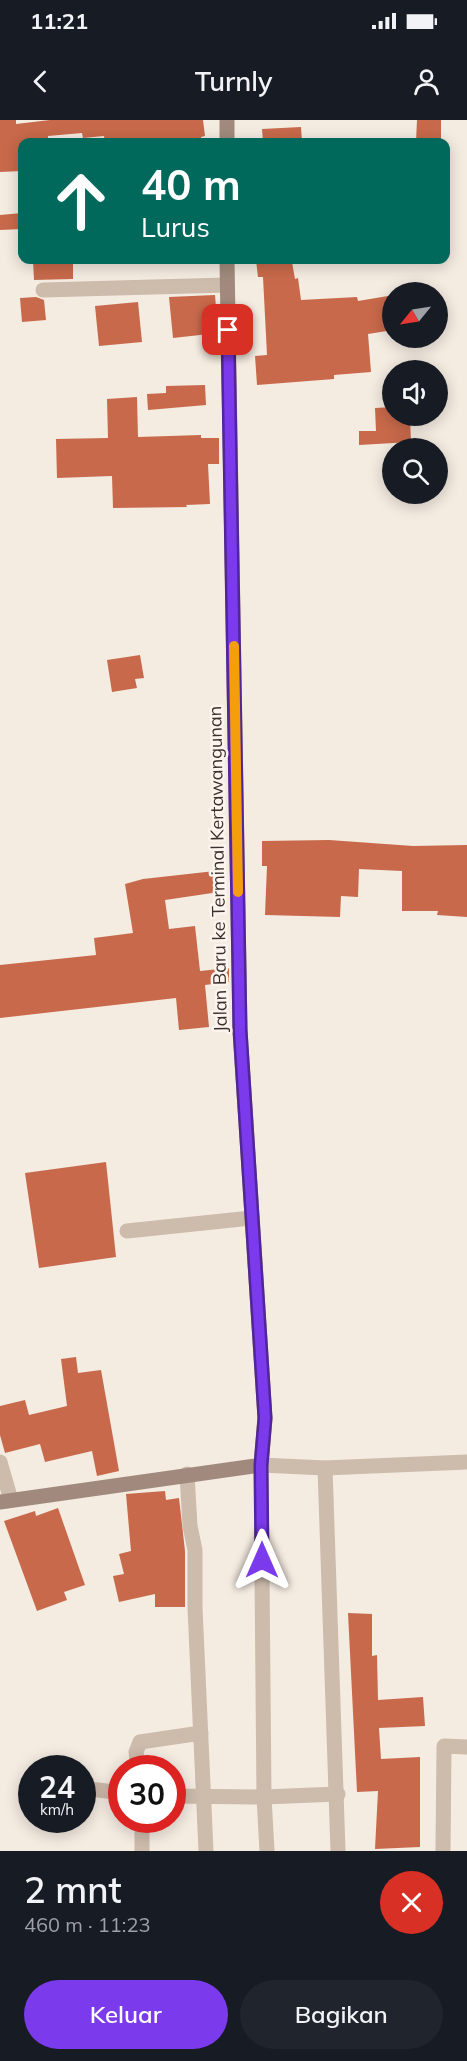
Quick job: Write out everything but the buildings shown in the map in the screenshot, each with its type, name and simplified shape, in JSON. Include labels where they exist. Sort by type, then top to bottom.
[{"type":"main road","points":[[227,120],[227,138]]},
{"type":"main road","name":"Jalan Baru ke Terminal Kertawangunan","points":[[227,264],[240,1030],[265,1418],[261,1465]]},
{"type":"main road","points":[[6,1501],[261,1465]]},
{"type":"street","points":[[44,290],[227,285]]},
{"type":"street","points":[[127,1231],[188,1227],[251,1218]]},
{"type":"street","points":[[0,1462],[6,1501]]},
{"type":"street","points":[[267,1851],[264,1797],[261,1465],[325,1468],[467,1462]]},
{"type":"street","points":[[325,1468],[338,1794],[338,1851]]},
{"type":"street","points":[[187,1474],[190,1526],[195,1550],[206,1851]]},
{"type":"street","points":[[136,1755],[141,1742],[201,1733]]},
{"type":"street","points":[[443,1851],[444,1746],[467,1747]]},
{"type":"street","points":[[186,1796],[205,1795],[209,1798],[338,1794]]},
{"type":"street","points":[[142,1833],[142,1851]]},
{"type":"slow traffic","points":[[234,646],[238,892]]},
{"type":"route","points":[[228,330],[240,1030],[265,1418],[261,1465],[262,1560]]}]
